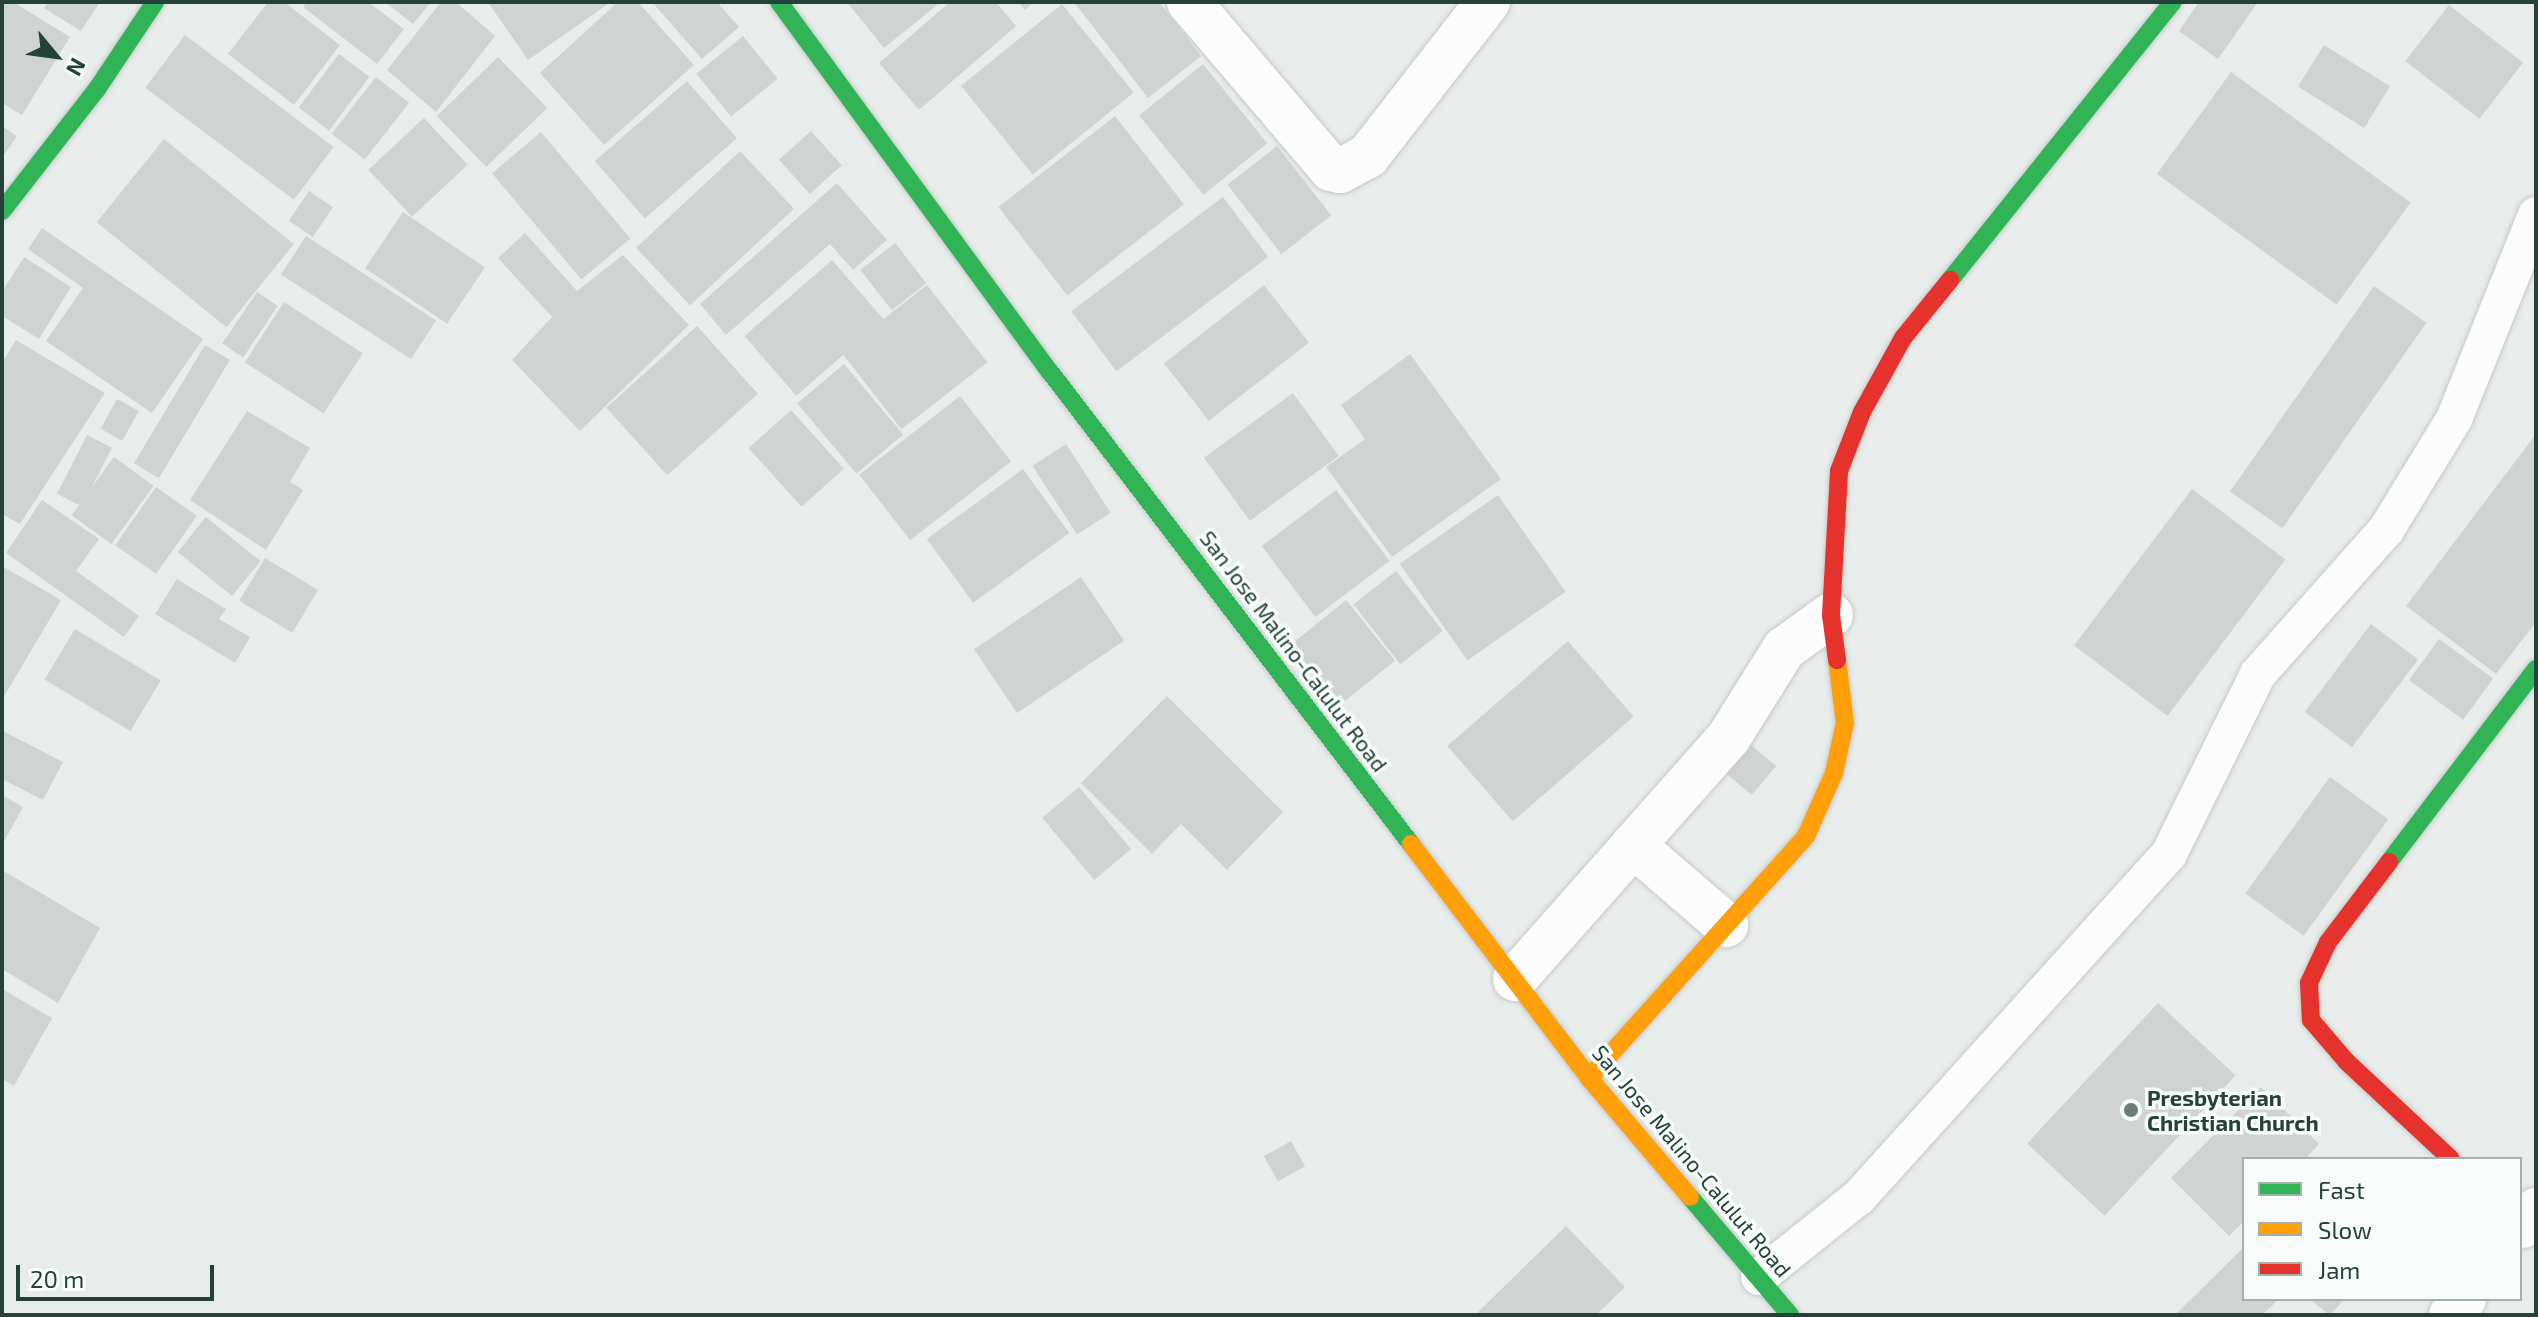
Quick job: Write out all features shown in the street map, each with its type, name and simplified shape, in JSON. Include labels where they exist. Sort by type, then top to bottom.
[{"type":"main road","points":[[2,211],[97,89],[155,2]]},
{"type":"main road","name":"San Jose Malino-Calulut Road","points":[[779,2],[1051,373],[1589,1078],[1790,1315]]},
{"type":"main road","points":[[1589,1078],[1806,836],[1834,773],[1845,723],[1831,615],[1839,471],[1862,412],[1903,338],[2173,2]]},
{"type":"main road","points":[[2449,1157],[2347,1062],[2311,1020],[2309,983],[2328,942],[2536,669]]},
{"type":"street","points":[[1189,2],[1331,169],[1340,171],[1368,156],[1488,2]]},
{"type":"street","points":[[1515,979],[1729,737],[1784,649],[1831,615]]},
{"type":"street","points":[[1633,845],[1726,925]]},
{"type":"lane","points":[[1759,1277],[1859,1197],[2169,854],[2258,674],[2386,530],[2454,419],[2536,215]]},
{"type":"building","points":[[2,2],[13,2],[70,37],[22,115],[2,103]]},
{"type":"building","points":[[48,2],[100,2],[81,31],[44,8]]},
{"type":"building","points":[[268,2],[284,2],[340,45],[294,105],[228,54]]},
{"type":"building","points":[[307,2],[368,2],[404,29],[377,64],[303,7]]},
{"type":"building","points":[[385,2],[431,2],[413,24]]},
{"type":"building","points":[[441,2],[456,2],[495,36],[436,112],[387,70]]},
{"type":"building","points":[[488,2],[611,2],[528,60]]},
{"type":"building","points":[[618,2],[638,2],[694,65],[604,145],[540,73]]},
{"type":"building","points":[[652,2],[717,2],[739,27],[702,59]]},
{"type":"building","points":[[847,2],[941,2],[884,48]]},
{"type":"building","points":[[950,2],[996,2],[1016,26],[919,110],[879,63]]},
{"type":"building","points":[[1018,2],[1034,2],[1025,10]]},
{"type":"building","points":[[1074,2],[1159,2],[1201,56],[1148,98]]},
{"type":"building","points":[[2199,2],[2258,2],[2218,59],[2179,31]]},
{"type":"building","points":[[1062,4],[1134,93],[1033,174],[961,86]]},
{"type":"building","points":[[2449,5],[2523,63],[2479,119],[2405,61]]},
{"type":"building","points":[[185,35],[334,147],[294,200],[145,88]]},
{"type":"building","points":[[743,36],[778,79],[731,117],[696,74]]},
{"type":"building","points":[[2324,45],[2390,86],[2364,128],[2298,87]]},
{"type":"building","points":[[339,54],[369,77],[329,130],[299,108]]},
{"type":"building","points":[[498,57],[547,108],[486,167],[437,116]]},
{"type":"building","points":[[1203,64],[1267,143],[1203,195],[1139,116]]},
{"type":"building","points":[[2231,72],[2411,202],[2337,304],[2157,174]]},
{"type":"building","points":[[376,77],[409,103],[365,160],[332,134]]},
{"type":"building","points":[[687,81],[737,138],[645,218],[595,161]]},
{"type":"building","points":[[1115,116],[1184,204],[1067,295],[998,207]]},
{"type":"building","points":[[424,118],[468,165],[412,217],[368,170]]},
{"type":"building","points":[[2,126],[17,136],[2,158]]},
{"type":"building","points":[[811,131],[842,165],[810,194],[779,160]]},
{"type":"building","points":[[541,132],[630,238],[581,280],[492,173]]},
{"type":"building","points":[[164,139],[294,244],[226,327],[97,222]]},
{"type":"building","points":[[1277,146],[1331,215],[1282,254],[1227,185]]},
{"type":"building","points":[[740,151],[794,209],[690,306],[636,248]]},
{"type":"building","points":[[837,183],[887,240],[853,270],[830,244],[726,335],[700,304]]},
{"type":"building","points":[[309,191],[333,207],[313,237],[289,221]]},
{"type":"building","points":[[1223,197],[1268,257],[1116,371],[1071,311]]},
{"type":"building","points":[[403,212],[485,267],[447,324],[365,268]]},
{"type":"building","points":[[42,228],[203,339],[152,413],[46,341],[83,288],[28,249]]},
{"type":"building","points":[[525,233],[577,291],[623,255],[689,325],[580,431],[512,360],[552,317],[498,258]]},
{"type":"building","points":[[306,236],[436,320],[411,359],[281,275]]},
{"type":"building","points":[[895,243],[926,283],[892,310],[860,270]]},
{"type":"building","points":[[24,257],[71,287],[39,339],[2,316],[2,292]]},
{"type":"building","points":[[832,260],[884,320],[796,396],[744,336]]},
{"type":"building","points":[[927,285],[987,362],[901,429],[841,352]]},
{"type":"building","points":[[1264,285],[1309,343],[1209,421],[1164,363]]},
{"type":"building","points":[[2374,286],[2426,323],[2282,528],[2230,492]]},
{"type":"building","points":[[257,292],[278,306],[243,357],[222,343]]},
{"type":"building","points":[[284,302],[363,353],[324,414],[245,362]]},
{"type":"building","points":[[697,326],[758,394],[667,475],[606,408]]},
{"type":"building","points":[[16,340],[105,393],[20,524],[2,514],[2,363]]},
{"type":"building","points":[[205,345],[230,360],[159,478],[134,463]]},
{"type":"building","points":[[1410,354],[1501,479],[1392,557],[1326,467],[1365,439],[1341,405]]},
{"type":"building","points":[[844,364],[903,434],[856,474],[797,403]]},
{"type":"building","points":[[1293,393],[1339,456],[1250,521],[1204,458]]},
{"type":"building","points":[[960,396],[1011,461],[910,540],[859,475]]},
{"type":"building","points":[[117,399],[139,411],[122,441],[101,429]]},
{"type":"building","points":[[791,410],[844,469],[802,507],[749,448]]},
{"type":"building","points":[[247,411],[310,448],[290,482],[303,490],[266,550],[190,500]]},
{"type":"building","points":[[2536,434],[2536,622],[2496,674],[2406,606]]},
{"type":"building","points":[[87,435],[112,448],[82,507],[57,494]]},
{"type":"building","points":[[1066,444],[1111,513],[1077,535],[1032,466]]},
{"type":"building","points":[[114,457],[154,486],[111,544],[72,515]]},
{"type":"building","points":[[1023,469],[1069,533],[973,603],[927,539]]},
{"type":"building","points":[[156,487],[197,516],[156,574],[115,545]]},
{"type":"building","points":[[2192,489],[2285,559],[2167,716],[2074,646]]},
{"type":"building","points":[[1336,490],[1390,561],[1315,617],[1262,546]]},
{"type":"building","points":[[1498,495],[1566,592],[1467,660],[1400,564]]},
{"type":"building","points":[[42,500],[99,539],[76,571],[139,616],[124,637],[6,553]]},
{"type":"building","points":[[206,517],[260,561],[232,596],[178,552]]},
{"type":"building","points":[[265,558],[318,590],[292,633],[239,601]]},
{"type":"building","points":[[2,566],[61,600],[2,700]]},
{"type":"building","points":[[1396,571],[1443,631],[1400,664],[1353,604]]},
{"type":"building","points":[[1081,577],[1124,641],[1017,713],[974,649]]},
{"type":"building","points":[[177,579],[226,609],[219,619],[250,637],[235,663],[155,614]]},
{"type":"building","points":[[1346,600],[1395,661],[1340,705],[1291,645]]},
{"type":"building","points":[[2371,624],[2418,660],[2352,747],[2305,712]]},
{"type":"building","points":[[75,629],[161,681],[130,731],[45,680]]},
{"type":"building","points":[[2439,639],[2493,678],[2463,720],[2409,680]]},
{"type":"building","points":[[1568,641],[1634,716],[1513,821],[1447,746]]},
{"type":"building","points":[[1167,696],[1283,812],[1227,870],[1181,824],[1152,854],[1081,783]]},
{"type":"building","points":[[3,731],[63,762],[43,800],[2,779]]},
{"type":"building","points":[[1744,739],[1776,766],[1752,795],[1720,768]]},
{"type":"building","points":[[2330,777],[2388,819],[2304,936],[2245,893]]},
{"type":"building","points":[[1079,787],[1131,849],[1094,880],[1042,818]]},
{"type":"building","points":[[2,795],[23,807],[2,845]]},
{"type":"building","points":[[2,870],[100,928],[58,1003],[2,969]]},
{"type":"building","points":[[2,989],[52,1018],[14,1086],[2,1079]]},
{"type":"building","name":"Presbyterian Christian Church","points":[[2158,1003],[2236,1075],[2105,1216],[2027,1143]]},
{"type":"building","points":[[2261,1087],[2319,1144],[2307,1157],[2242,1157],[2242,1223],[2229,1236],[2171,1178]]},
{"type":"building","points":[[1291,1141],[1305,1166],[1278,1181],[1264,1156]]},
{"type":"building","points":[[1566,1226],[1625,1287],[1596,1315],[1475,1315]]},
{"type":"building","points":[[2242,1249],[2242,1301],[2277,1301],[2262,1315],[2175,1315]]},
{"type":"building","points":[[2312,1301],[2343,1301],[2330,1315]]},
{"type":"traffic: fast","points":[[2,211],[97,89],[155,2]]},
{"type":"traffic: fast","points":[[779,2],[1051,373],[1411,844]]},
{"type":"traffic: fast","points":[[1950,280],[2173,2]]},
{"type":"traffic: fast","points":[[2389,862],[2536,669]]},
{"type":"traffic: fast","points":[[1690,1197],[1790,1315]]},
{"type":"traffic: slow","points":[[1589,1078],[1806,836],[1834,773],[1845,723],[1837,660]]},
{"type":"traffic: slow","points":[[1411,844],[1589,1078],[1690,1197]]},
{"type":"traffic: jam","points":[[1837,660],[1831,615],[1839,471],[1862,412],[1903,338],[1950,280]]},
{"type":"traffic: jam","points":[[2389,862],[2328,942],[2309,983],[2311,1020],[2347,1062],[2449,1157]]},
{"type":"place","name":"Presbyterian Christian Church","points":[[2131,1110]]}]
